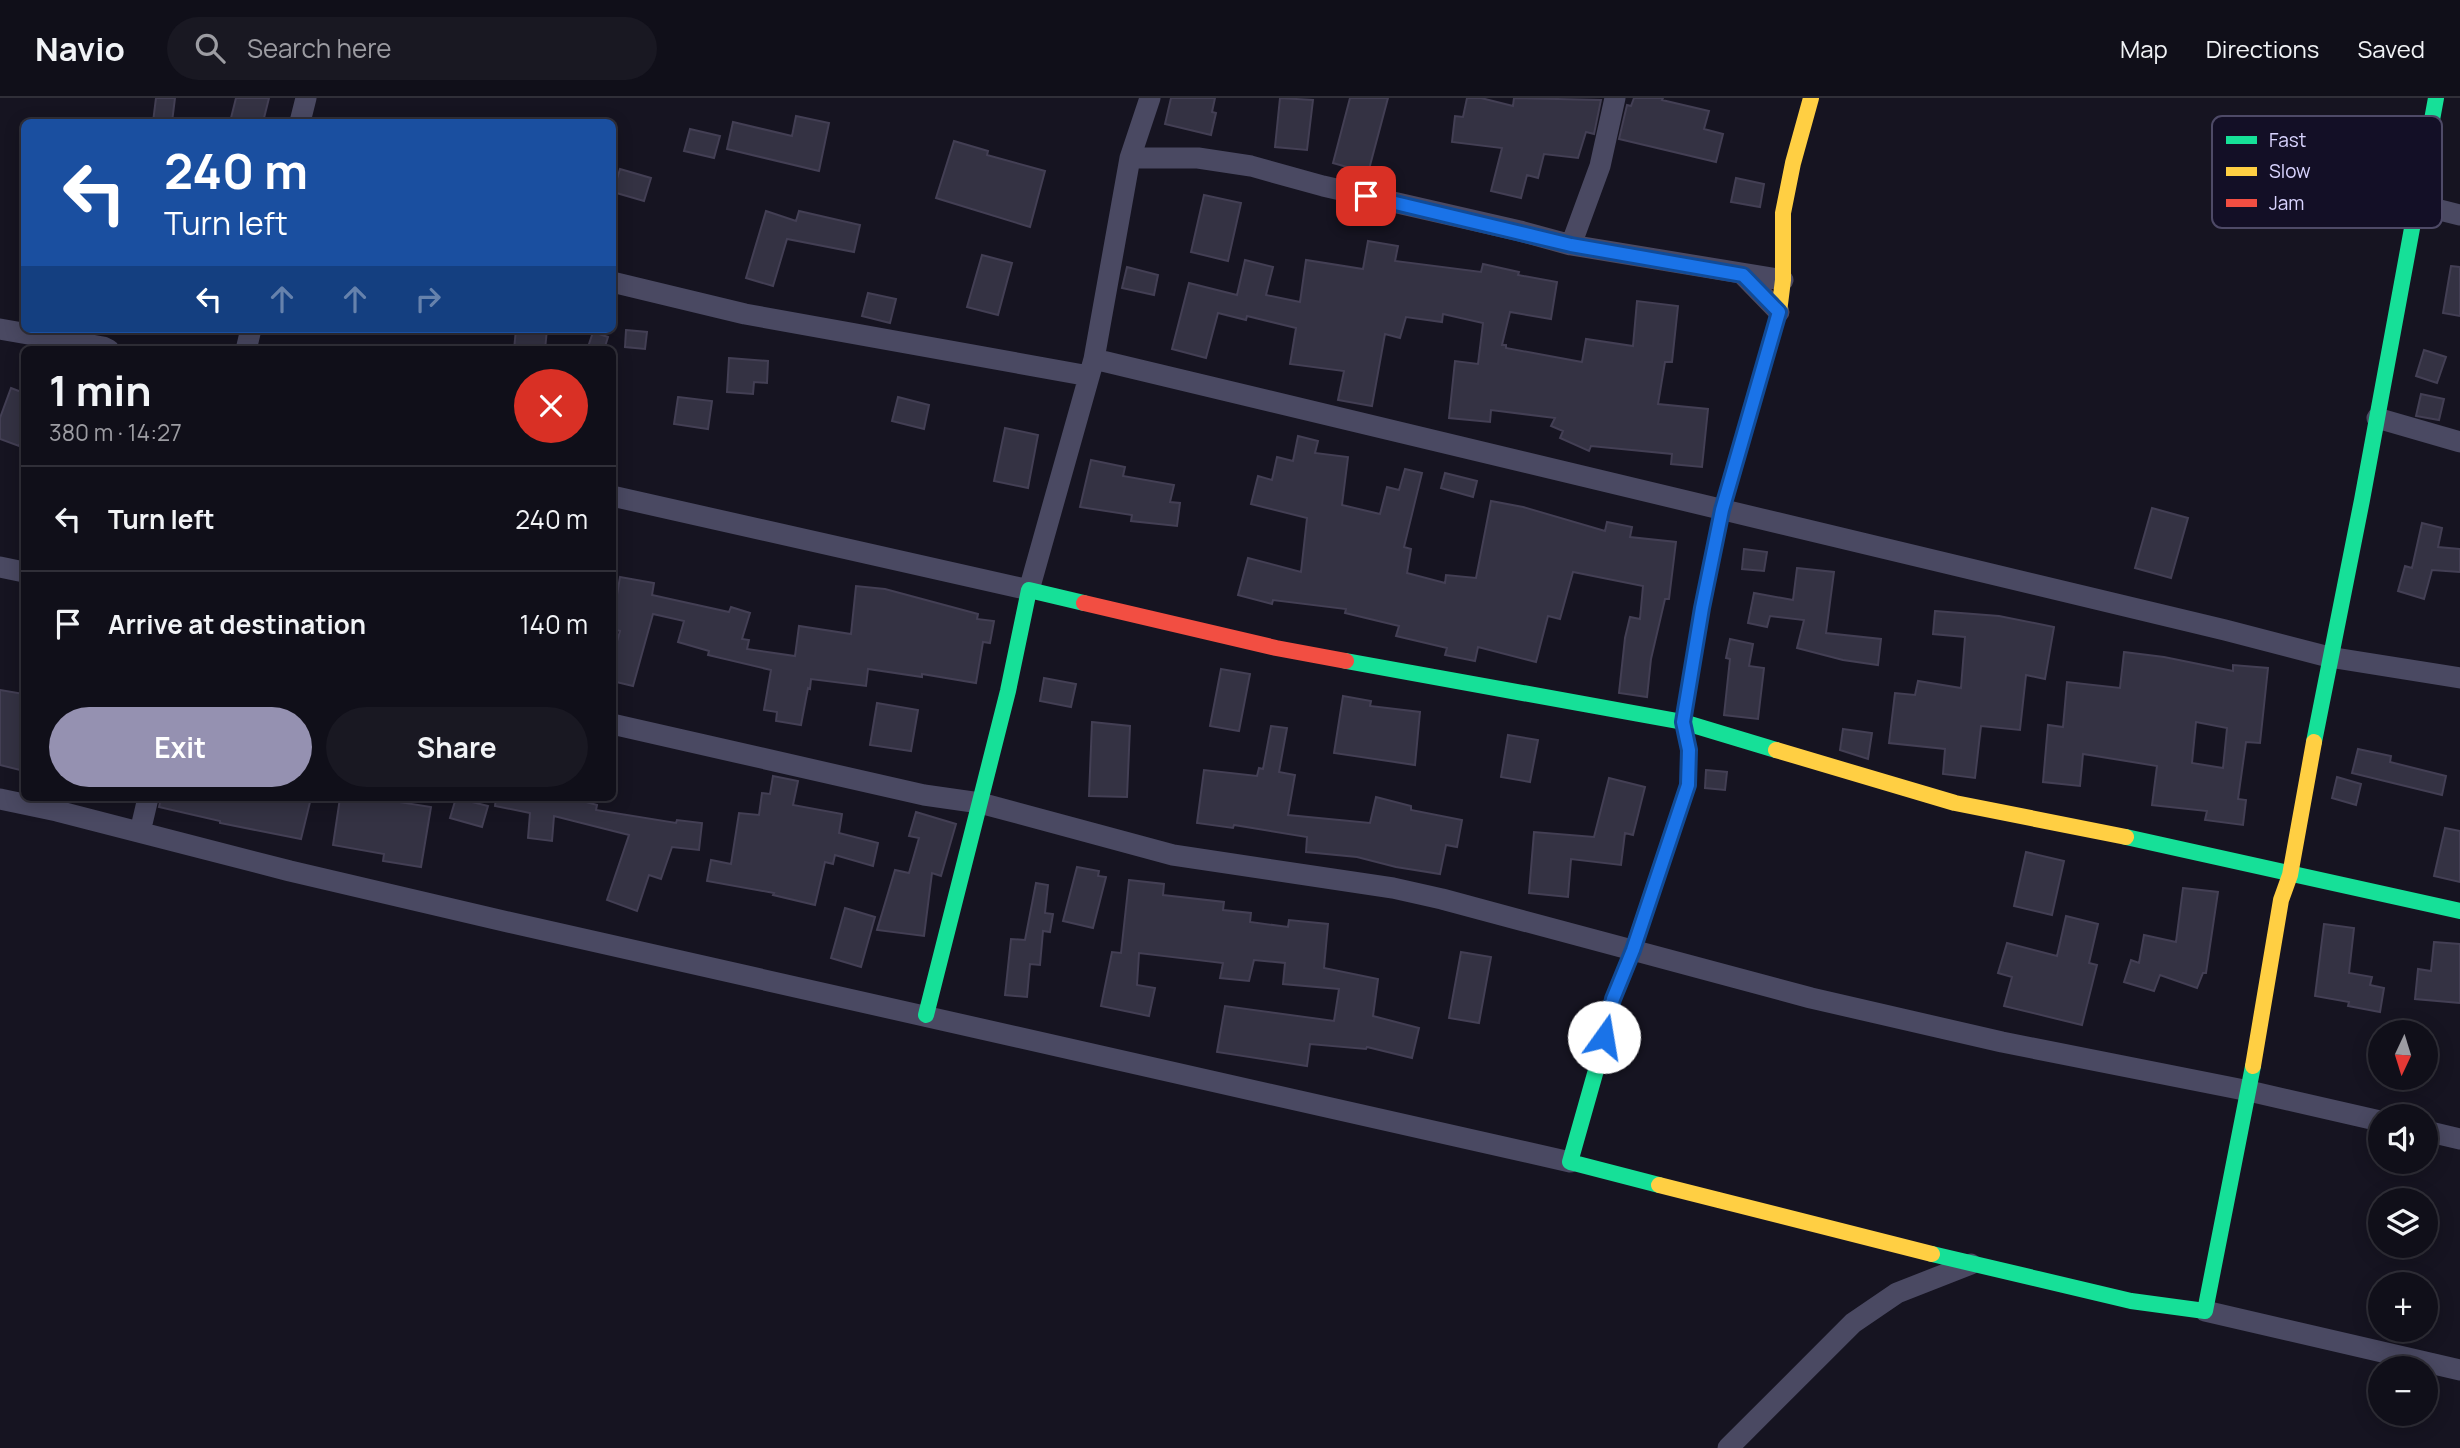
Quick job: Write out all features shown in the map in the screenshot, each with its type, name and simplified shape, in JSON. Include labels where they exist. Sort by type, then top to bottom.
[{"type":"street","points":[[301,119],[306,98]]},
{"type":"street","points":[[926,1015],[1008,691],[1029,590],[1092,367],[1130,158],[1150,98]]},
{"type":"street","points":[[1571,245],[1600,166],[1615,98]]},
{"type":"street","points":[[1570,1162],[1613,999],[1633,950],[1688,785],[1689,750],[1683,722],[1722,510],[1779,312],[1783,281],[1783,213],[1793,163],[1811,98]]},
{"type":"street","points":[[2433,116],[2436,98]]},
{"type":"street","points":[[1130,158],[1198,158],[1251,166],[1323,186],[1571,245],[1783,281]]},
{"type":"street","points":[[2442,210],[2460,215]]},
{"type":"street","points":[[2205,1311],[2249,1091],[2281,900],[2290,875],[2412,228]]},
{"type":"street","points":[[1743,275],[1779,312]]},
{"type":"street","points":[[616,283],[745,314],[1092,367],[1722,510],[2329,657],[2460,678]]},
{"type":"street","points":[[0,329],[21,333]]},
{"type":"street","points":[[23,333],[97,346]]},
{"type":"street","points":[[2376,418],[2460,442]]},
{"type":"street","points":[[616,497],[1276,648],[1683,722],[1955,803],[2185,849],[2290,875],[2460,911]]},
{"type":"street","points":[[0,566],[21,571]]},
{"type":"street","points":[[616,725],[924,795],[979,803],[1173,855],[1442,898],[1811,999],[2368,1118]]},
{"type":"street","points":[[0,799],[290,871],[1570,1162],[1854,1236],[2158,1307],[2205,1311],[2460,1370]]},
{"type":"street","points":[[140,832],[147,801]]},
{"type":"street","points":[[2438,1134],[2460,1139]]},
{"type":"street","points":[[1728,1448],[1853,1323],[1897,1293],[1973,1264]]},
{"type":"building","points":[[156,98],[175,98],[172,119],[153,119]]},
{"type":"building","points":[[236,98],[269,98],[264,119],[231,119]]},
{"type":"building","points":[[1171,98],[1215,98],[1212,112],[1216,113],[1211,135],[1165,124]]},
{"type":"building","points":[[1280,98],[1313,100],[1307,150],[1275,147]]},
{"type":"building","points":[[1350,98],[1388,98],[1368,173],[1333,163]]},
{"type":"building","points":[[1467,98],[1481,98],[1513,106],[1514,98],[1601,100],[1594,134],[1586,132],[1578,158],[1544,154],[1538,178],[1527,175],[1521,198],[1491,191],[1502,148],[1452,142],[1455,116],[1463,117]]},
{"type":"building","points":[[1634,98],[1663,98],[1662,100],[1709,111],[1704,129],[1723,134],[1716,162],[1619,139],[1627,105],[1631,106]]},
{"type":"building","points":[[796,116],[829,123],[819,171],[727,149],[733,122],[792,136]]},
{"type":"building","points":[[690,129],[720,136],[714,158],[684,151]]},
{"type":"building","points":[[954,141],[988,151],[987,155],[1045,171],[1030,227],[936,198]]},
{"type":"building","points":[[620,169],[651,178],[644,201],[616,193]]},
{"type":"building","points":[[1736,178],[1764,184],[1760,207],[1731,202]]},
{"type":"building","points":[[1204,195],[1241,203],[1228,261],[1191,252]]},
{"type":"building","points":[[766,211],[796,221],[799,211],[860,225],[854,252],[787,239],[773,286],[746,278]]},
{"type":"building","points":[[1368,241],[1398,246],[1395,261],[1481,272],[1483,264],[1519,272],[1518,275],[1557,282],[1551,319],[1510,312],[1502,345],[1506,345],[1506,348],[1582,362],[1586,339],[1633,346],[1637,301],[1678,306],[1672,362],[1665,362],[1658,404],[1708,409],[1702,467],[1671,464],[1672,454],[1591,446],[1589,451],[1560,438],[1563,431],[1551,426],[1555,418],[1491,410],[1490,422],[1449,418],[1455,361],[1478,364],[1483,323],[1443,314],[1442,322],[1406,317],[1400,338],[1385,334],[1372,406],[1338,400],[1344,371],[1290,364],[1296,328],[1247,316],[1246,320],[1218,313],[1206,358],[1172,349],[1189,283],[1237,295],[1245,260],[1273,267],[1266,295],[1300,302],[1306,260],[1363,269]]},
{"type":"building","points":[[982,255],[1012,263],[998,315],[967,307]]},
{"type":"building","points":[[2451,266],[2460,267],[2460,316],[2443,313]]},
{"type":"building","points":[[1127,267],[1158,275],[1154,295],[1122,288]]},
{"type":"building","points":[[868,293],[896,299],[890,323],[862,316]]},
{"type":"building","points":[[626,330],[647,332],[645,349],[625,347]]},
{"type":"building","points":[[516,333],[547,333],[545,346],[514,346]]},
{"type":"building","points":[[593,333],[608,337],[605,346],[588,346]]},
{"type":"building","points":[[2424,350],[2446,357],[2437,383],[2416,376]]},
{"type":"building","points":[[729,358],[768,361],[767,383],[754,382],[753,394],[727,392]]},
{"type":"building","points":[[11,388],[21,392],[19,446],[0,439],[0,418]]},
{"type":"building","points":[[2421,394],[2444,399],[2439,420],[2416,416]]},
{"type":"building","points":[[678,397],[712,401],[708,429],[674,424]]},
{"type":"building","points":[[898,397],[929,405],[924,429],[892,421]]},
{"type":"building","points":[[1005,428],[1038,435],[1028,488],[994,481]]},
{"type":"building","points":[[1298,436],[1318,441],[1315,453],[1348,457],[1342,505],[1380,514],[1387,487],[1399,490],[1405,469],[1422,473],[1404,547],[1411,549],[1407,573],[1445,583],[1446,575],[1476,578],[1491,501],[1523,507],[1605,531],[1607,522],[1632,527],[1630,537],[1676,542],[1669,599],[1665,599],[1651,659],[1647,697],[1619,693],[1625,638],[1630,617],[1640,619],[1643,586],[1573,572],[1560,619],[1548,616],[1536,662],[1478,647],[1475,661],[1445,655],[1447,648],[1396,636],[1399,626],[1345,613],[1346,609],[1273,600],[1272,604],[1238,595],[1248,558],[1301,572],[1307,518],[1251,504],[1258,476],[1272,480],[1277,457],[1293,461]]},
{"type":"building","points":[[1091,460],[1125,467],[1123,476],[1174,485],[1170,502],[1180,503],[1177,526],[1131,521],[1132,515],[1080,507]]},
{"type":"building","points":[[1445,473],[1477,481],[1473,497],[1441,488]]},
{"type":"building","points":[[2152,508],[2188,518],[2171,578],[2135,568]]},
{"type":"building","points":[[2422,523],[2442,528],[2438,547],[2460,549],[2460,572],[2432,570],[2424,599],[2398,591],[2405,566],[2412,568]]},
{"type":"building","points":[[1744,549],[1767,552],[1764,571],[1742,569]]},
{"type":"building","points":[[1797,568],[1834,572],[1826,633],[1881,639],[1878,665],[1843,660],[1797,648],[1804,620],[1770,616],[1767,627],[1748,623],[1754,593],[1793,600]]},
{"type":"building","points":[[620,577],[654,583],[652,595],[729,612],[731,607],[750,613],[742,639],[749,640],[747,649],[795,656],[799,626],[851,634],[856,586],[885,589],[978,614],[977,619],[994,621],[990,643],[983,642],[976,683],[868,669],[866,686],[811,679],[801,725],[776,721],[777,712],[764,710],[771,670],[708,655],[709,651],[678,642],[684,621],[653,614],[633,686],[616,682],[616,645],[620,631],[616,630],[616,601]]},
{"type":"building","points":[[1935,611],[1999,616],[2054,627],[2045,679],[2026,675],[2020,730],[1981,726],[1975,778],[1943,774],[1945,749],[1889,743],[1895,693],[1915,695],[1918,681],[1961,688],[1965,637],[1933,634]]},
{"type":"building","points":[[1730,639],[1753,644],[1749,666],[1764,668],[1758,719],[1724,715],[1730,659],[1726,658]]},
{"type":"building","points":[[2124,652],[2233,671],[2233,665],[2268,668],[2260,743],[2246,742],[2238,799],[2246,800],[2243,825],[2205,820],[2207,811],[2152,805],[2157,766],[2083,754],[2080,786],[2043,782],[2048,725],[2063,727],[2067,682],[2120,688]],"holes":[[[2196,722],[2227,728],[2223,768],[2192,763]]]},
{"type":"building","points":[[1221,669],[1250,674],[1239,731],[1210,726]]},
{"type":"building","points":[[1044,678],[1076,684],[1071,707],[1040,701]]},
{"type":"building","points":[[0,690],[21,694],[21,770],[0,765]]},
{"type":"building","points":[[1343,696],[1371,701],[1370,706],[1420,712],[1415,765],[1334,753]]},
{"type":"building","points":[[877,703],[918,710],[911,751],[870,745]]},
{"type":"building","points":[[1092,722],[1130,726],[1127,797],[1089,796]]},
{"type":"building","points":[[1271,726],[1287,728],[1279,772],[1295,775],[1288,815],[1370,823],[1376,797],[1411,806],[1411,810],[1462,820],[1457,847],[1446,845],[1440,874],[1357,857],[1306,852],[1307,837],[1234,825],[1233,828],[1197,823],[1204,770],[1257,776],[1259,768],[1263,769]]},
{"type":"building","points":[[1843,729],[1872,733],[1868,759],[1840,750]]},
{"type":"building","points":[[1508,735],[1538,740],[1530,782],[1501,777]]},
{"type":"building","points":[[2358,749],[2391,756],[2390,762],[2446,776],[2442,795],[2352,773]]},
{"type":"building","points":[[1706,770],[1727,772],[1725,790],[1705,788]]},
{"type":"building","points":[[773,776],[798,781],[793,805],[842,814],[839,833],[878,843],[873,866],[835,855],[833,864],[825,862],[815,905],[773,895],[774,893],[707,881],[711,860],[731,864],[739,813],[759,815],[762,793],[770,794]]},
{"type":"building","points":[[2337,777],[2361,784],[2356,805],[2332,798]]},
{"type":"building","points":[[1609,778],[1645,787],[1633,835],[1625,833],[1621,865],[1571,859],[1568,897],[1529,893],[1534,832],[1594,837]]},
{"type":"building","points":[[160,801],[310,801],[301,839],[220,823],[159,807]]},
{"type":"building","points":[[340,801],[393,801],[431,807],[421,867],[383,861],[384,854],[333,845]]},
{"type":"building","points":[[455,801],[488,806],[482,827],[450,818]]},
{"type":"building","points":[[496,801],[583,801],[597,805],[596,810],[676,823],[677,820],[702,823],[699,850],[672,847],[661,879],[649,875],[637,911],[607,900],[629,835],[554,816],[552,841],[528,838],[530,813],[495,806]]},
{"type":"building","points":[[916,812],[956,824],[941,876],[932,873],[924,936],[877,930],[895,870],[909,873],[919,838],[909,836]]},
{"type":"building","points":[[2445,828],[2460,831],[2460,882],[2434,876]]},
{"type":"building","points":[[2026,852],[2064,861],[2052,915],[2014,906]]},
{"type":"building","points":[[1077,867],[1099,871],[1098,876],[1106,877],[1093,928],[1063,921]]},
{"type":"building","points":[[1129,880],[1164,884],[1163,895],[1224,902],[1223,910],[1251,913],[1250,922],[1288,927],[1289,920],[1328,924],[1324,968],[1378,979],[1373,1016],[1419,1028],[1412,1058],[1367,1047],[1310,1044],[1307,1066],[1217,1052],[1225,1006],[1334,1021],[1339,989],[1283,984],[1285,963],[1254,960],[1249,981],[1220,978],[1223,963],[1139,953],[1137,985],[1155,988],[1149,1016],[1101,1006],[1112,952],[1121,953]]},
{"type":"building","points":[[1036,883],[1048,885],[1045,913],[1053,914],[1050,932],[1043,931],[1040,965],[1030,964],[1027,997],[1005,995],[1011,939],[1025,940]]},
{"type":"building","points":[[2183,888],[2218,892],[2206,973],[2203,973],[2197,988],[2160,975],[2154,991],[2124,982],[2131,960],[2139,963],[2144,935],[2176,942]]},
{"type":"building","points":[[845,908],[875,917],[861,967],[831,958]]},
{"type":"building","points":[[2066,916],[2098,924],[2089,963],[2097,965],[2082,1025],[2004,1006],[2012,977],[1998,973],[2007,943],[2057,956]]},
{"type":"building","points":[[2324,924],[2354,928],[2349,973],[2372,977],[2370,985],[2384,988],[2380,1012],[2348,1006],[2349,1002],[2315,996]]},
{"type":"building","points":[[2434,942],[2460,944],[2460,1003],[2415,999],[2418,969],[2431,971]]},
{"type":"building","points":[[1461,952],[1491,957],[1479,1023],[1449,1018]]},
{"type":"traffic: fast","points":[[2433,116],[2436,98]]},
{"type":"traffic: fast","points":[[2314,742],[2412,228]]},
{"type":"traffic: fast","points":[[1659,1185],[1570,1162],[1613,999],[1633,949],[1688,785],[1689,750],[1683,722],[1702,608],[1722,510],[1751,409]]},
{"type":"traffic: fast","points":[[926,1015],[1008,691],[1029,590],[1084,603]]},
{"type":"traffic: fast","points":[[1346,661],[1683,722],[1776,750]]},
{"type":"traffic: fast","points":[[2126,837],[2460,911]]},
{"type":"traffic: fast","points":[[1932,1254],[2131,1301],[2205,1311],[2253,1066]]},
{"type":"traffic: slow","points":[[1751,409],[1779,312],[1783,280],[1783,213],[1793,163],[1811,98]]},
{"type":"traffic: slow","points":[[2253,1066],[2281,900],[2290,875],[2314,742]]},
{"type":"traffic: slow","points":[[1776,750],[1955,803],[2126,837]]},
{"type":"traffic: slow","points":[[1659,1185],[1932,1254]]},
{"type":"traffic: jam","points":[[1084,603],[1276,648],[1346,661]]},
{"type":"route","points":[[1366,196],[1571,245],[1743,275],[1779,312],[1722,510],[1702,608],[1683,722],[1689,750],[1688,785],[1633,950],[1613,999],[1604,1037]]}]
